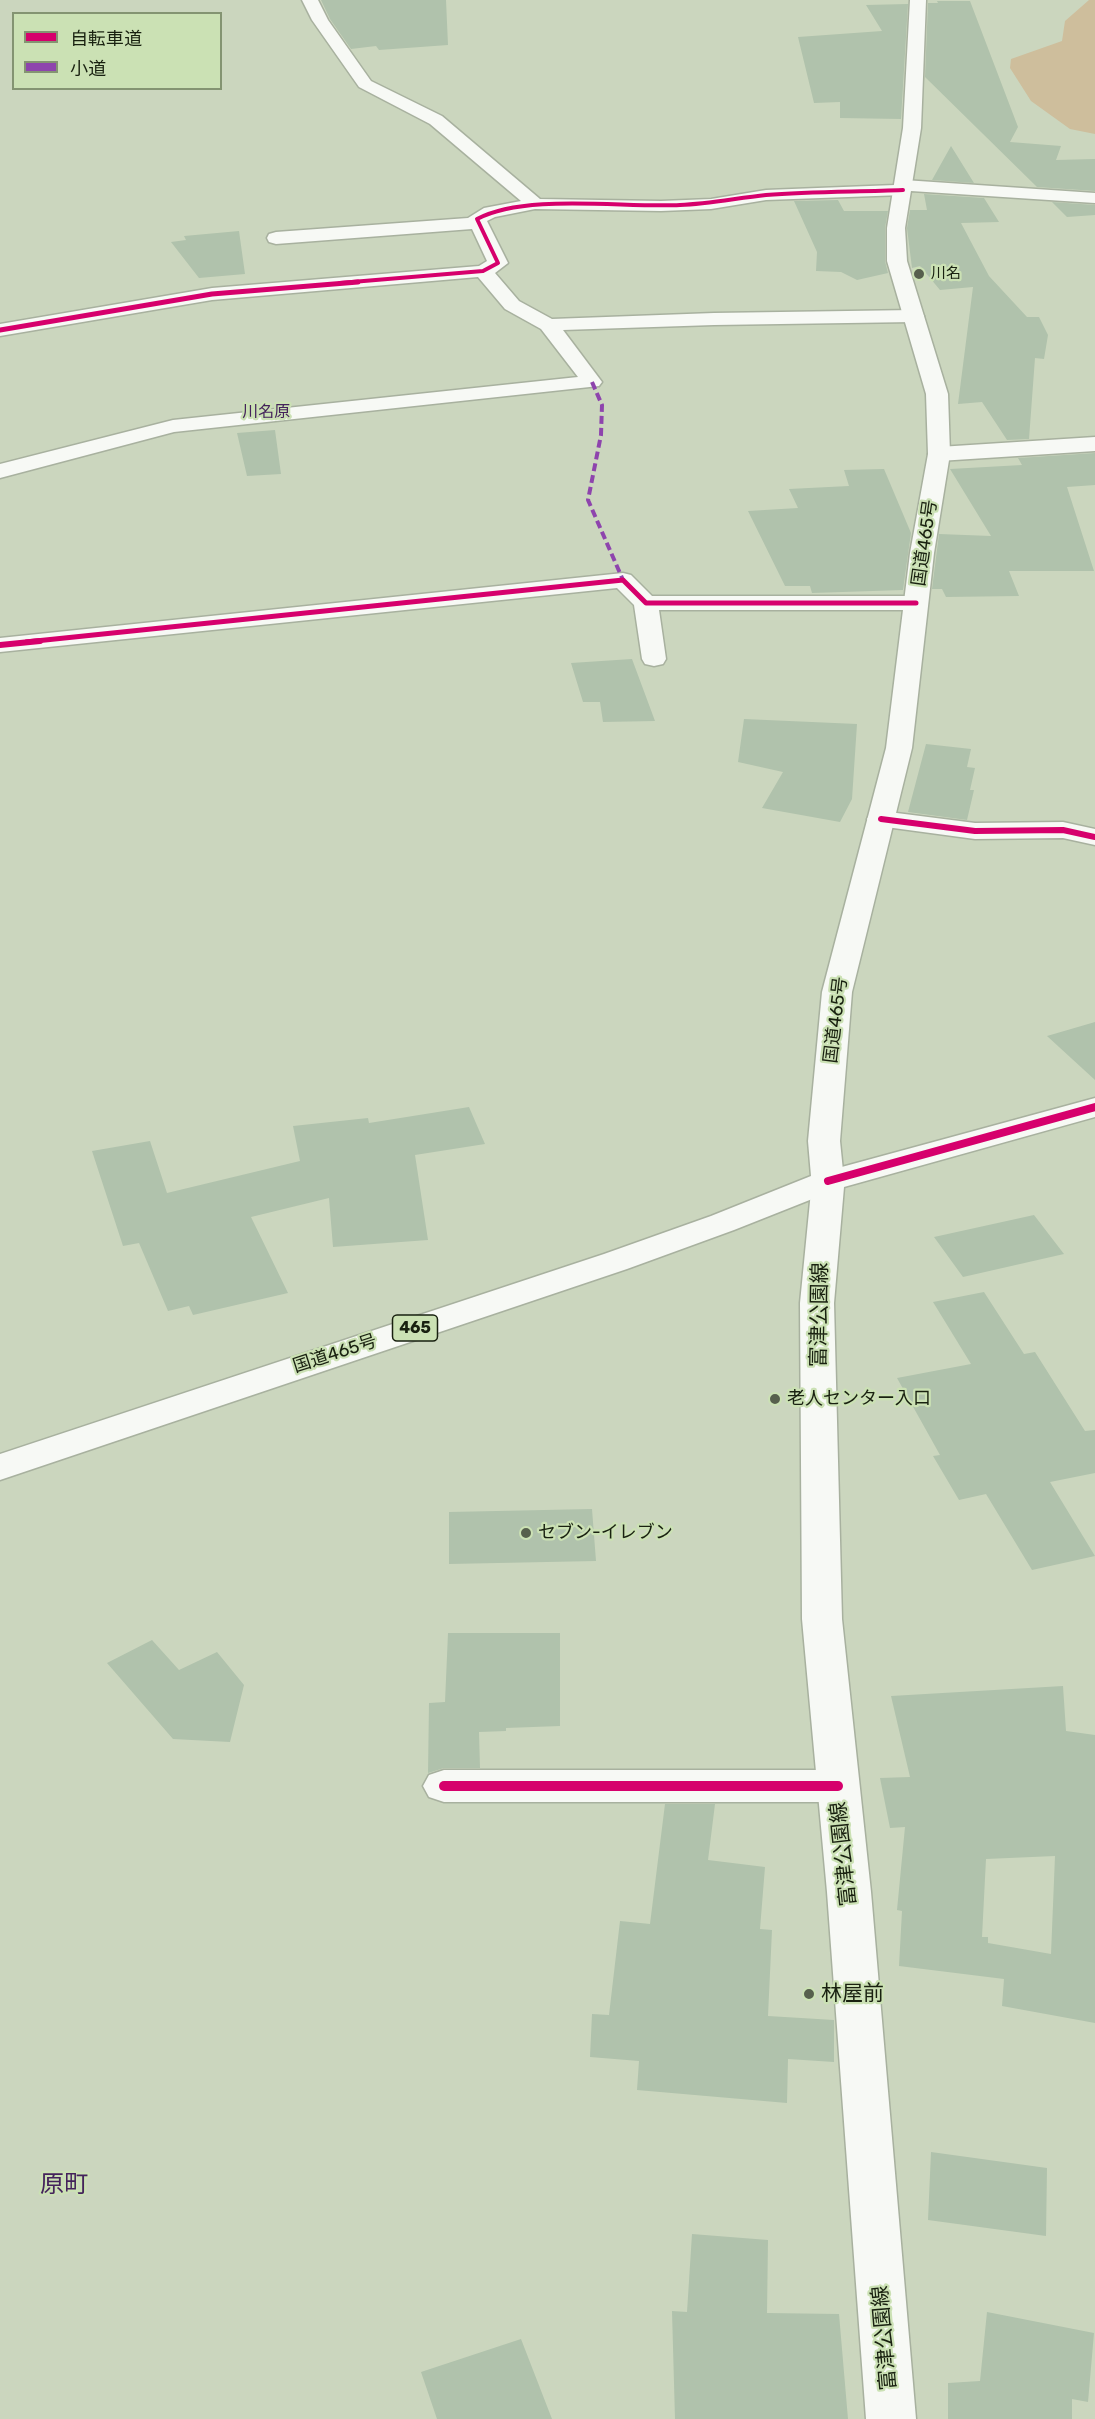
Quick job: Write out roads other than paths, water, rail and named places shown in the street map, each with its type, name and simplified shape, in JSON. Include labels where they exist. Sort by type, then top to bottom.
[{"type":"main road","points":[[310,0],[320,20],[365,84],[436,120],[535,204]]},
{"type":"main road","name":"国道465号","points":[[0,1467],[160,1411],[602,1267],[754,1212],[828,1181],[824,1141],[837,992],[899,748],[916,603],[939,454],[937,394],[897,261],[896,228],[912,128],[918,0]]},
{"type":"main road","points":[[0,330],[212,294],[483,271],[498,263],[477,219],[490,212],[535,204],[661,206],[711,204],[766,195],[904,187],[1095,198]]},
{"type":"main road","points":[[276,238],[479,223]]},
{"type":"main road","points":[[0,471],[173,426],[592,382],[548,326],[512,305],[483,271]]},
{"type":"main road","points":[[548,326],[714,319],[914,316]]},
{"type":"main road","points":[[939,454],[1095,444]]},
{"type":"main road","points":[[0,645],[623,580],[646,603],[654,659]]},
{"type":"main road","points":[[646,603],[916,603]]},
{"type":"main road","points":[[881,819],[975,831],[1063,830],[1095,837]]},
{"type":"main road","points":[[828,1181],[1095,1107]]},
{"type":"main road","name":"富津公園線","points":[[828,1181],[817,1303],[822,1619],[891,2419]]},
{"type":"main road","points":[[444,1786],[838,1786]]},
{"type":"place","name":"川名","points":[[919,274]]},
{"type":"place","name":"老人センター入口","points":[[775,1399]]},
{"type":"place","name":"セブン-イレブン","points":[[526,1533]]},
{"type":"place","name":"林屋前","points":[[809,1994]]},
{"type":"district","name":"川名原","points":[[266,412]]},
{"type":"district","name":"原町","points":[[64,2185]]}]
